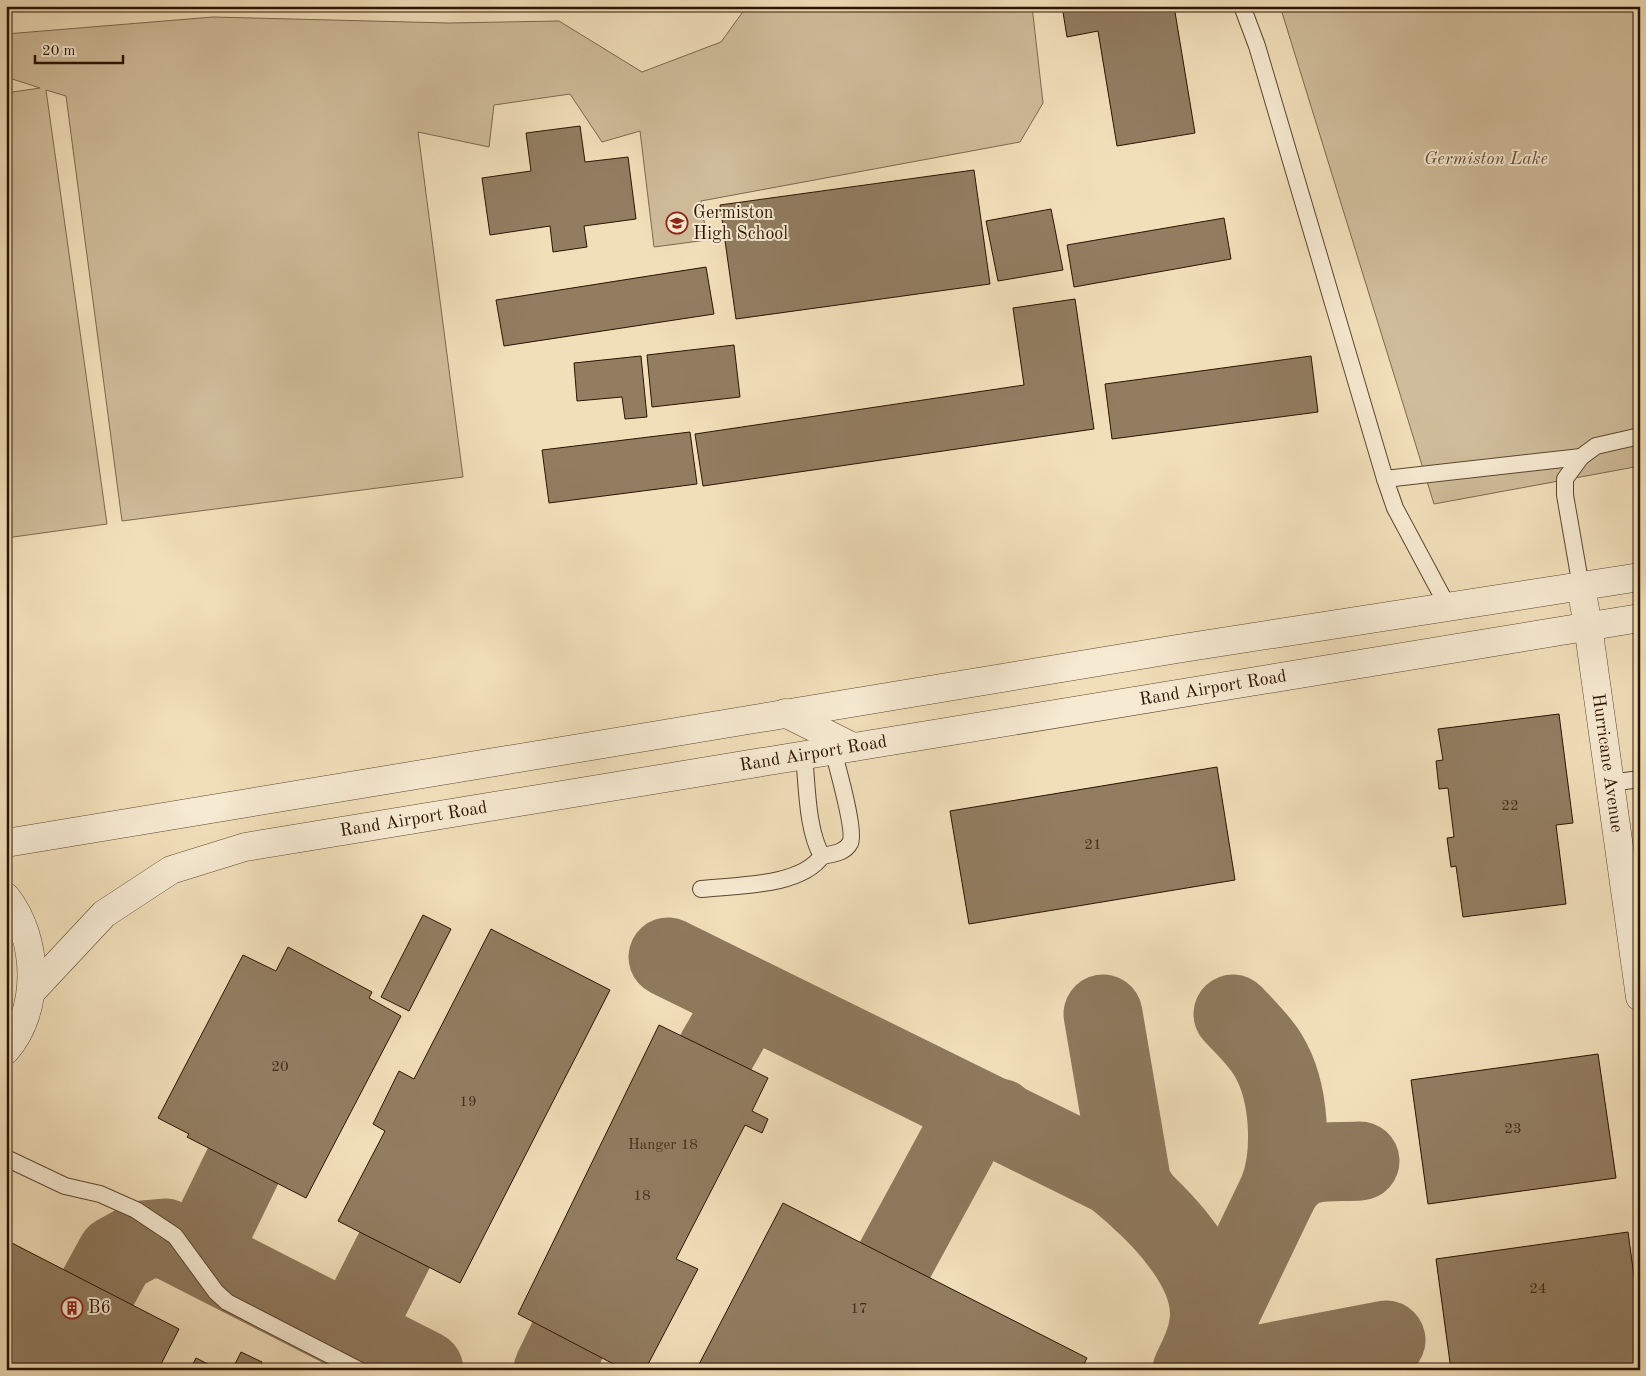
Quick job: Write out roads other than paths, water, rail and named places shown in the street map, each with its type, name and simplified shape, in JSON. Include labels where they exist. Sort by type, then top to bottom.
[{"type":"street","points":[[6,843],[785,713],[1640,577]]},
{"type":"street","name":"Hurricane Avenue","points":[[1581,587],[1640,997]]},
{"type":"street","name":"Rand Airport Road","points":[[9,1050],[32,991],[104,914],[171,870],[244,847],[1640,618]]},
{"type":"street","points":[[785,713],[843,749]]},
{"type":"street","name":"Rand Airport Road","points":[[6,897],[15,908],[30,949],[32,991]]},
{"type":"lane","points":[[1242,6],[1257,46],[1385,479],[1395,508],[1448,607]]},
{"type":"lane","points":[[1581,587],[1565,495],[1565,479],[1581,457],[1596,446],[1640,436]]},
{"type":"lane","points":[[1385,479],[1581,457]]},
{"type":"lane","points":[[701,889],[792,877],[810,869],[822,856],[844,850],[852,839],[843,749]]},
{"type":"lane","points":[[804,755],[813,830],[817,848],[822,856]]},
{"type":"lane","points":[[1610,783],[1640,778]]},
{"type":"lane","points":[[6,1158],[65,1186],[100,1194],[136,1210],[174,1236],[216,1292],[228,1302],[360,1370]]},
{"type":"place","name":"Germiston High School","points":[[677,223]]},
{"type":"place","name":"B6","points":[[72,1308]]},
{"type":"park label","name":"Germiston Lake","points":[[1486,159]]}]
